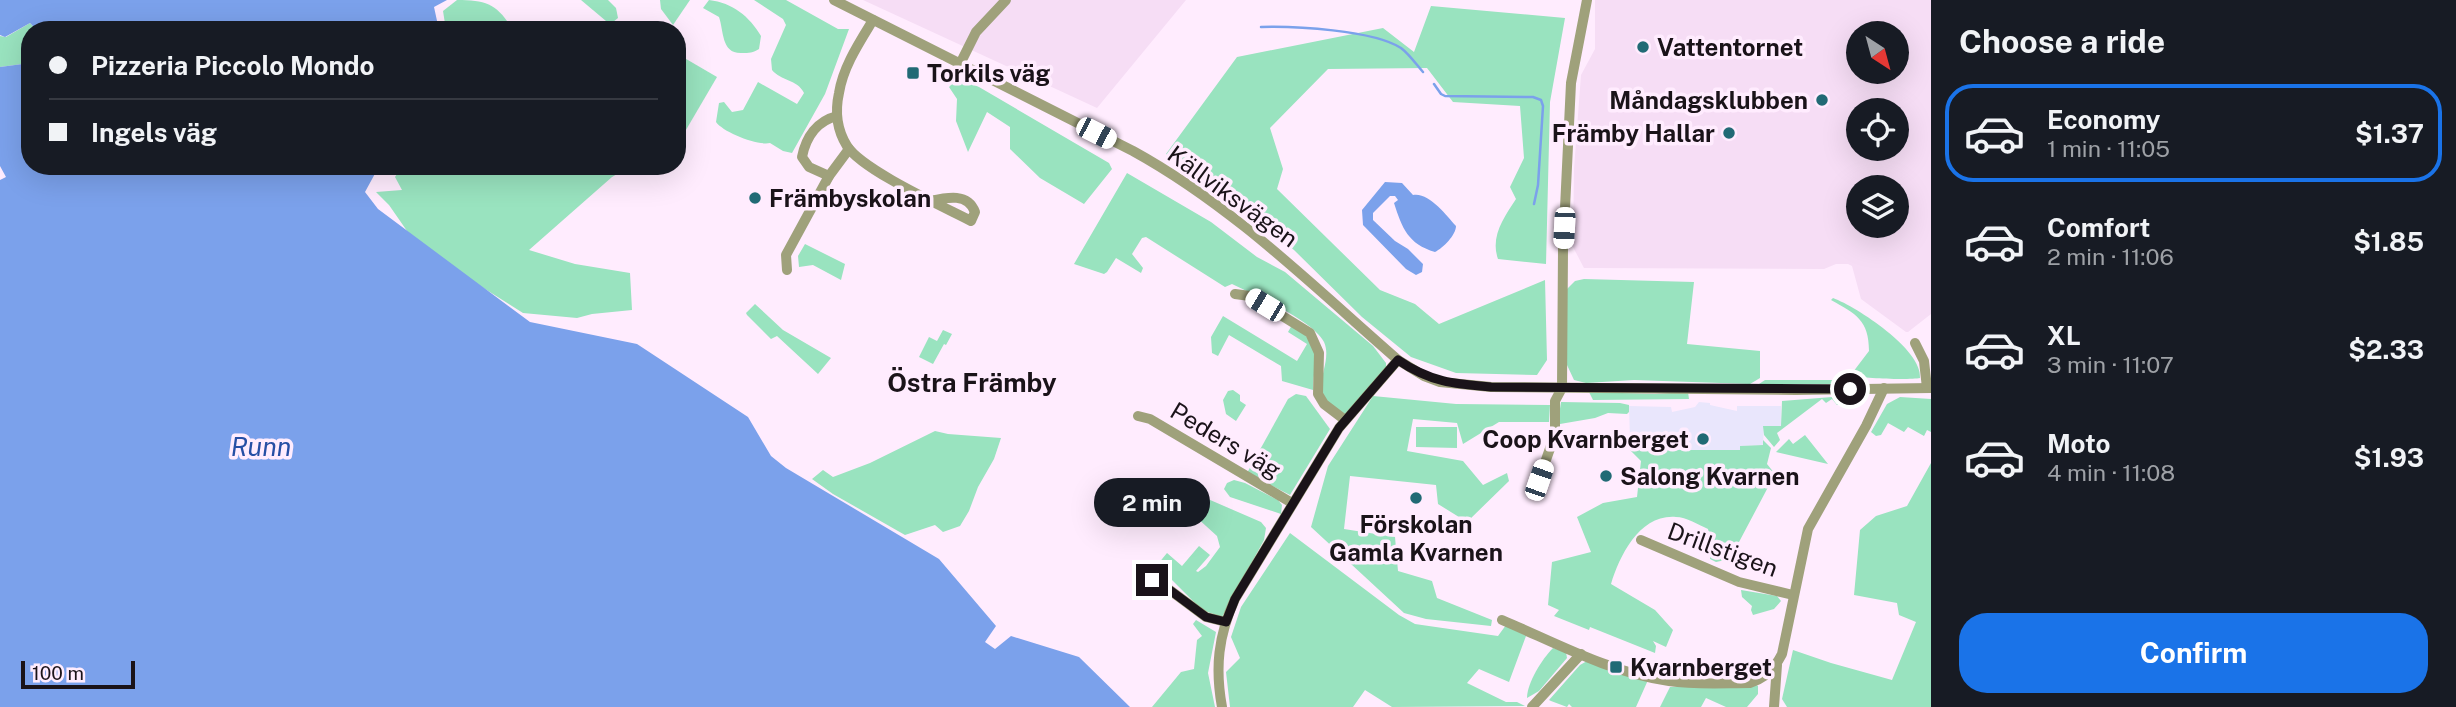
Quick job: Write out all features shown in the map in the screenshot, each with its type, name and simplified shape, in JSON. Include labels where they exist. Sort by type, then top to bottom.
[{"type":"street","name":"Källviksvägen","points":[[834,0],[1133,152],[1209,198],[1261,239],[1398,360],[1424,376],[1449,383],[1562,388],[1929,388]]},
{"type":"street","points":[[960,64],[976,32],[1006,0]]},
{"type":"street","points":[[1536,483],[1555,434],[1555,401],[1562,388],[1563,250],[1571,83],[1587,0]]},
{"type":"street","points":[[873,20],[852,55],[844,75],[838,95],[838,125],[849,149],[872,168],[930,201]]},
{"type":"street","points":[[829,176],[809,167],[802,157],[804,147],[818,124],[837,116]]},
{"type":"street","points":[[787,270],[786,255],[829,176],[849,149]]},
{"type":"street","points":[[1235,295],[1250,296],[1310,333],[1319,353],[1318,394],[1324,404],[1345,420]]},
{"type":"street","points":[[1915,343],[1924,361],[1929,388]]},
{"type":"street","points":[[1222,707],[1218,656],[1235,599],[1345,420],[1398,360]]},
{"type":"street","points":[[1773,707],[1777,665],[1784,645],[1808,529],[1866,426],[1884,388]]},
{"type":"street","name":"Peders väg","points":[[1138,416],[1150,419],[1292,503]]},
{"type":"street","name":"Drillstigen","points":[[1640,540],[1739,582],[1793,596]]},
{"type":"street","points":[[1152,580],[1206,617],[1226,622]]},
{"type":"street","points":[[1502,620],[1622,669],[1670,681],[1750,683],[1764,677],[1777,665]]},
{"type":"street","points":[[1532,707],[1581,654]]},
{"type":"shaded area","points":[[863,0],[1186,0],[1097,108]]},
{"type":"shaded area","points":[[1595,0],[1931,0],[1931,314],[1906,332],[1861,299],[1852,266],[1848,264],[1836,264],[1824,269],[1584,268],[1573,247],[1574,169],[1581,75],[1595,49]]},
{"type":"shaded area","points":[[1699,402],[1737,411],[1737,406],[1781,406],[1781,426],[1764,426],[1763,445],[1740,446],[1741,450],[1666,450],[1653,445],[1652,440],[1630,439],[1629,406],[1671,407],[1672,412],[1695,407]]},
{"type":"green space","points":[[457,0],[476,1],[490,5],[507,21],[445,21],[443,11]]},
{"type":"green space","points":[[581,0],[608,0],[616,8],[618,18],[606,21]]},
{"type":"green space","points":[[660,0],[690,0],[676,21],[670,21],[661,9]]},
{"type":"green space","points":[[709,0],[733,7],[746,17],[761,36],[759,49],[747,53],[730,50],[724,41],[719,17],[703,8]]},
{"type":"green space","points":[[754,0],[786,0],[838,29],[849,29],[825,94],[792,153],[770,143],[741,137],[716,122],[719,103],[724,102],[732,112],[743,110],[758,82],[797,104],[804,93],[797,85],[772,70],[771,59],[786,25],[783,19]]},
{"type":"green space","points":[[1431,6],[1565,18],[1550,102],[1546,264],[1498,259],[1496,251],[1497,235],[1516,199],[1510,187],[1524,158],[1520,106],[1453,102],[1427,68],[1328,69],[1270,128],[1283,169],[1277,189],[1380,290],[1415,304],[1439,324],[1545,280],[1547,360],[1537,375],[1456,373],[1411,357],[1362,317],[1294,250],[1166,154],[1237,57],[1383,28],[1414,52]]},
{"type":"green space","points":[[21,28],[21,64],[0,67],[0,36],[6,37]]},
{"type":"green space","points":[[686,59],[717,77],[686,130]]},
{"type":"green space","points":[[958,78],[979,87],[1109,163],[1112,169],[1084,204],[1040,178],[1010,149],[1010,127],[987,112],[968,152],[956,121],[957,99],[949,87]]},
{"type":"green space","points":[[1127,173],[1211,222],[1257,257],[1285,272],[1373,346],[1386,363],[1386,372],[1343,416],[1328,402],[1322,390],[1326,356],[1324,342],[1308,325],[1282,309],[1232,284],[1225,287],[1146,237],[1142,238],[1132,254],[1143,268],[1141,273],[1116,258],[1104,274],[1074,264]]},
{"type":"green space","points":[[615,175],[529,250],[575,264],[630,273],[632,310],[577,318],[523,313],[414,241],[389,205],[376,192],[402,190],[395,177]]},
{"type":"green space","points":[[805,244],[845,264],[841,280],[813,265],[799,267],[798,256]]},
{"type":"green space","points":[[1575,281],[1694,282],[1687,344],[1760,351],[1760,378],[1750,384],[1634,380],[1586,383],[1574,380],[1567,365],[1567,289]]},
{"type":"green space","points":[[1833,298],[1857,310],[1887,331],[1911,355],[1918,367],[1920,378],[1887,379],[1854,375],[1853,372],[1869,351],[1867,332],[1859,319],[1831,300]]},
{"type":"green space","points":[[755,304],[783,330],[831,358],[818,374],[777,336],[771,339],[747,315]]},
{"type":"green space","points":[[1223,316],[1297,361],[1307,344],[1288,332],[1292,325],[1302,332],[1309,339],[1315,353],[1313,390],[1282,381],[1281,366],[1229,335],[1218,356],[1212,353],[1211,337]]},
{"type":"green space","points":[[943,330],[952,334],[933,364],[919,357],[929,337],[937,341]]},
{"type":"green space","points":[[1843,373],[1848,384],[1759,384],[1765,380],[1839,380]]},
{"type":"green space","points":[[1233,390],[1246,405],[1236,421],[1226,414],[1223,400],[1228,391]]},
{"type":"green space","points":[[1589,392],[1688,392],[1689,399],[1593,400]]},
{"type":"green space","points":[[1296,394],[1306,396],[1330,429],[1290,495],[1247,473],[1288,399]]},
{"type":"green space","points":[[1373,396],[1456,404],[1550,405],[1549,422],[1499,422],[1463,444],[1457,423],[1413,419],[1407,451],[1463,461],[1483,485],[1507,473],[1509,481],[1467,522],[1438,504],[1436,485],[1350,476],[1344,529],[1395,537],[1398,571],[1432,581],[1437,598],[1492,620],[1491,626],[1426,619],[1404,613],[1311,527],[1328,466]]},
{"type":"green space","points":[[1832,397],[1837,399],[1839,405],[1832,399],[1826,403],[1822,399],[1777,433],[1780,440],[1774,447],[1764,435],[1763,426],[1781,426],[1782,401]]},
{"type":"green space","points":[[1900,397],[1931,399],[1931,432],[1927,430],[1924,436],[1908,427],[1904,432],[1888,423],[1881,435],[1876,436],[1871,432],[1887,404]]},
{"type":"green space","points":[[1561,402],[1620,403],[1629,405],[1629,412],[1608,413],[1560,424]]},
{"type":"green space","points":[[1416,427],[1457,427],[1457,448],[1416,447]]},
{"type":"green space","points":[[935,431],[1001,438],[994,459],[960,526],[943,532],[935,525],[905,535],[812,479],[823,470],[833,477],[870,463]]},
{"type":"green space","points":[[1805,435],[1828,464],[1776,452],[1789,439],[1793,444]]},
{"type":"green space","points":[[1634,439],[1653,439],[1653,445],[1666,446],[1666,450],[1740,450],[1740,446],[1763,445],[1763,440],[1771,448],[1767,464],[1775,474],[1730,559],[1716,562],[1710,559],[1710,554],[1703,549],[1709,535],[1708,529],[1680,517],[1652,522],[1633,538],[1611,584],[1655,610],[1673,630],[1666,647],[1653,641],[1656,646],[1655,653],[1554,616],[1559,610],[1548,605],[1552,562],[1591,552],[1577,517],[1603,503],[1637,497],[1641,461],[1630,450]]},
{"type":"green space","points":[[1931,463],[1931,707],[1787,707],[1782,699],[1793,650],[1892,680],[1916,622],[1899,615],[1897,603],[1854,595],[1860,530],[1876,516],[1907,506]]},
{"type":"green space","points":[[1234,480],[1278,500],[1282,505],[1281,514],[1230,497],[1224,489],[1227,483]]},
{"type":"green space","points":[[1194,493],[1261,522],[1266,528],[1264,540],[1222,617],[1202,610],[1171,579],[1153,570],[1167,553],[1182,566],[1199,546],[1210,555],[1196,571],[1198,572],[1220,547],[1217,536],[1184,506]]},
{"type":"green space","points":[[1290,533],[1399,615],[1415,624],[1498,636],[1506,625],[1526,636],[1509,682],[1479,669],[1467,683],[1506,702],[1517,702],[1525,706],[1392,707],[1365,690],[1353,707],[1230,707],[1226,672],[1240,658],[1231,637],[1241,607]]},
{"type":"green space","points":[[1741,590],[1777,596],[1781,601],[1774,609],[1753,615],[1752,606],[1742,597]]},
{"type":"green space","points":[[1196,620],[1216,632],[1208,673],[1215,707],[1152,707],[1181,672],[1194,669],[1197,640],[1202,636],[1193,624]]},
{"type":"green space","points":[[1553,648],[1566,652],[1567,658],[1539,691],[1527,698],[1536,672]]},
{"type":"green space","points":[[1587,661],[1648,680],[1636,707],[1572,707],[1569,704],[1567,707],[1549,700],[1580,665]]},
{"type":"green space","points":[[1758,686],[1758,694],[1747,707],[1726,707],[1706,698],[1701,707],[1660,707],[1670,687]]},
{"type":"water","points":[[0,0],[447,0],[434,7],[437,21],[21,21],[21,28],[5,37],[0,35]]},
{"type":"water","name":"Runn","points":[[21,64],[21,175],[374,175],[365,192],[378,209],[530,322],[637,344],[748,417],[771,456],[786,468],[939,559],[996,626],[985,642],[995,649],[1011,636],[1079,657],[1130,707],[0,707],[0,180],[6,177],[0,166],[0,67]]},
{"type":"water","points":[[1385,182],[1402,183],[1413,195],[1425,197],[1456,226],[1448,241],[1435,252],[1418,244],[1407,234],[1394,203],[1398,200],[1395,196],[1390,196],[1373,213],[1373,220],[1423,264],[1422,272],[1416,275],[1406,269],[1363,225],[1362,210]]},
{"type":"waterway","points":[[1261,27],[1312,28],[1372,37],[1401,48],[1423,72]]},
{"type":"waterway","points":[[1434,84],[1445,96],[1533,97],[1541,100],[1543,106],[1538,185],[1534,204]]},
{"type":"place","name":"Vattentornet","points":[[1643,47]]},
{"type":"place","name":"Torkils väg","points":[[913,73]]},
{"type":"place","name":"Måndagsklubben","points":[[1822,100]]},
{"type":"place","name":"Främby Hallar","points":[[1729,133]]},
{"type":"place","name":"Främbyskolan","points":[[755,198]]},
{"type":"place","name":"Coop Kvarnberget","points":[[1703,439]]},
{"type":"place","name":"Salong Kvarnen","points":[[1606,476]]},
{"type":"place","name":"Förskolan Gamla Kvarnen","points":[[1416,498]]},
{"type":"place","name":"Kvarnberget","points":[[1616,667]]},
{"type":"district","name":"Östra Främby","points":[[972,382]]},
{"type":"route","points":[[1152,580],[1206,617],[1226,622],[1235,599],[1339,428],[1398,360],[1424,376],[1440,382],[1491,387],[1850,389]]}]
